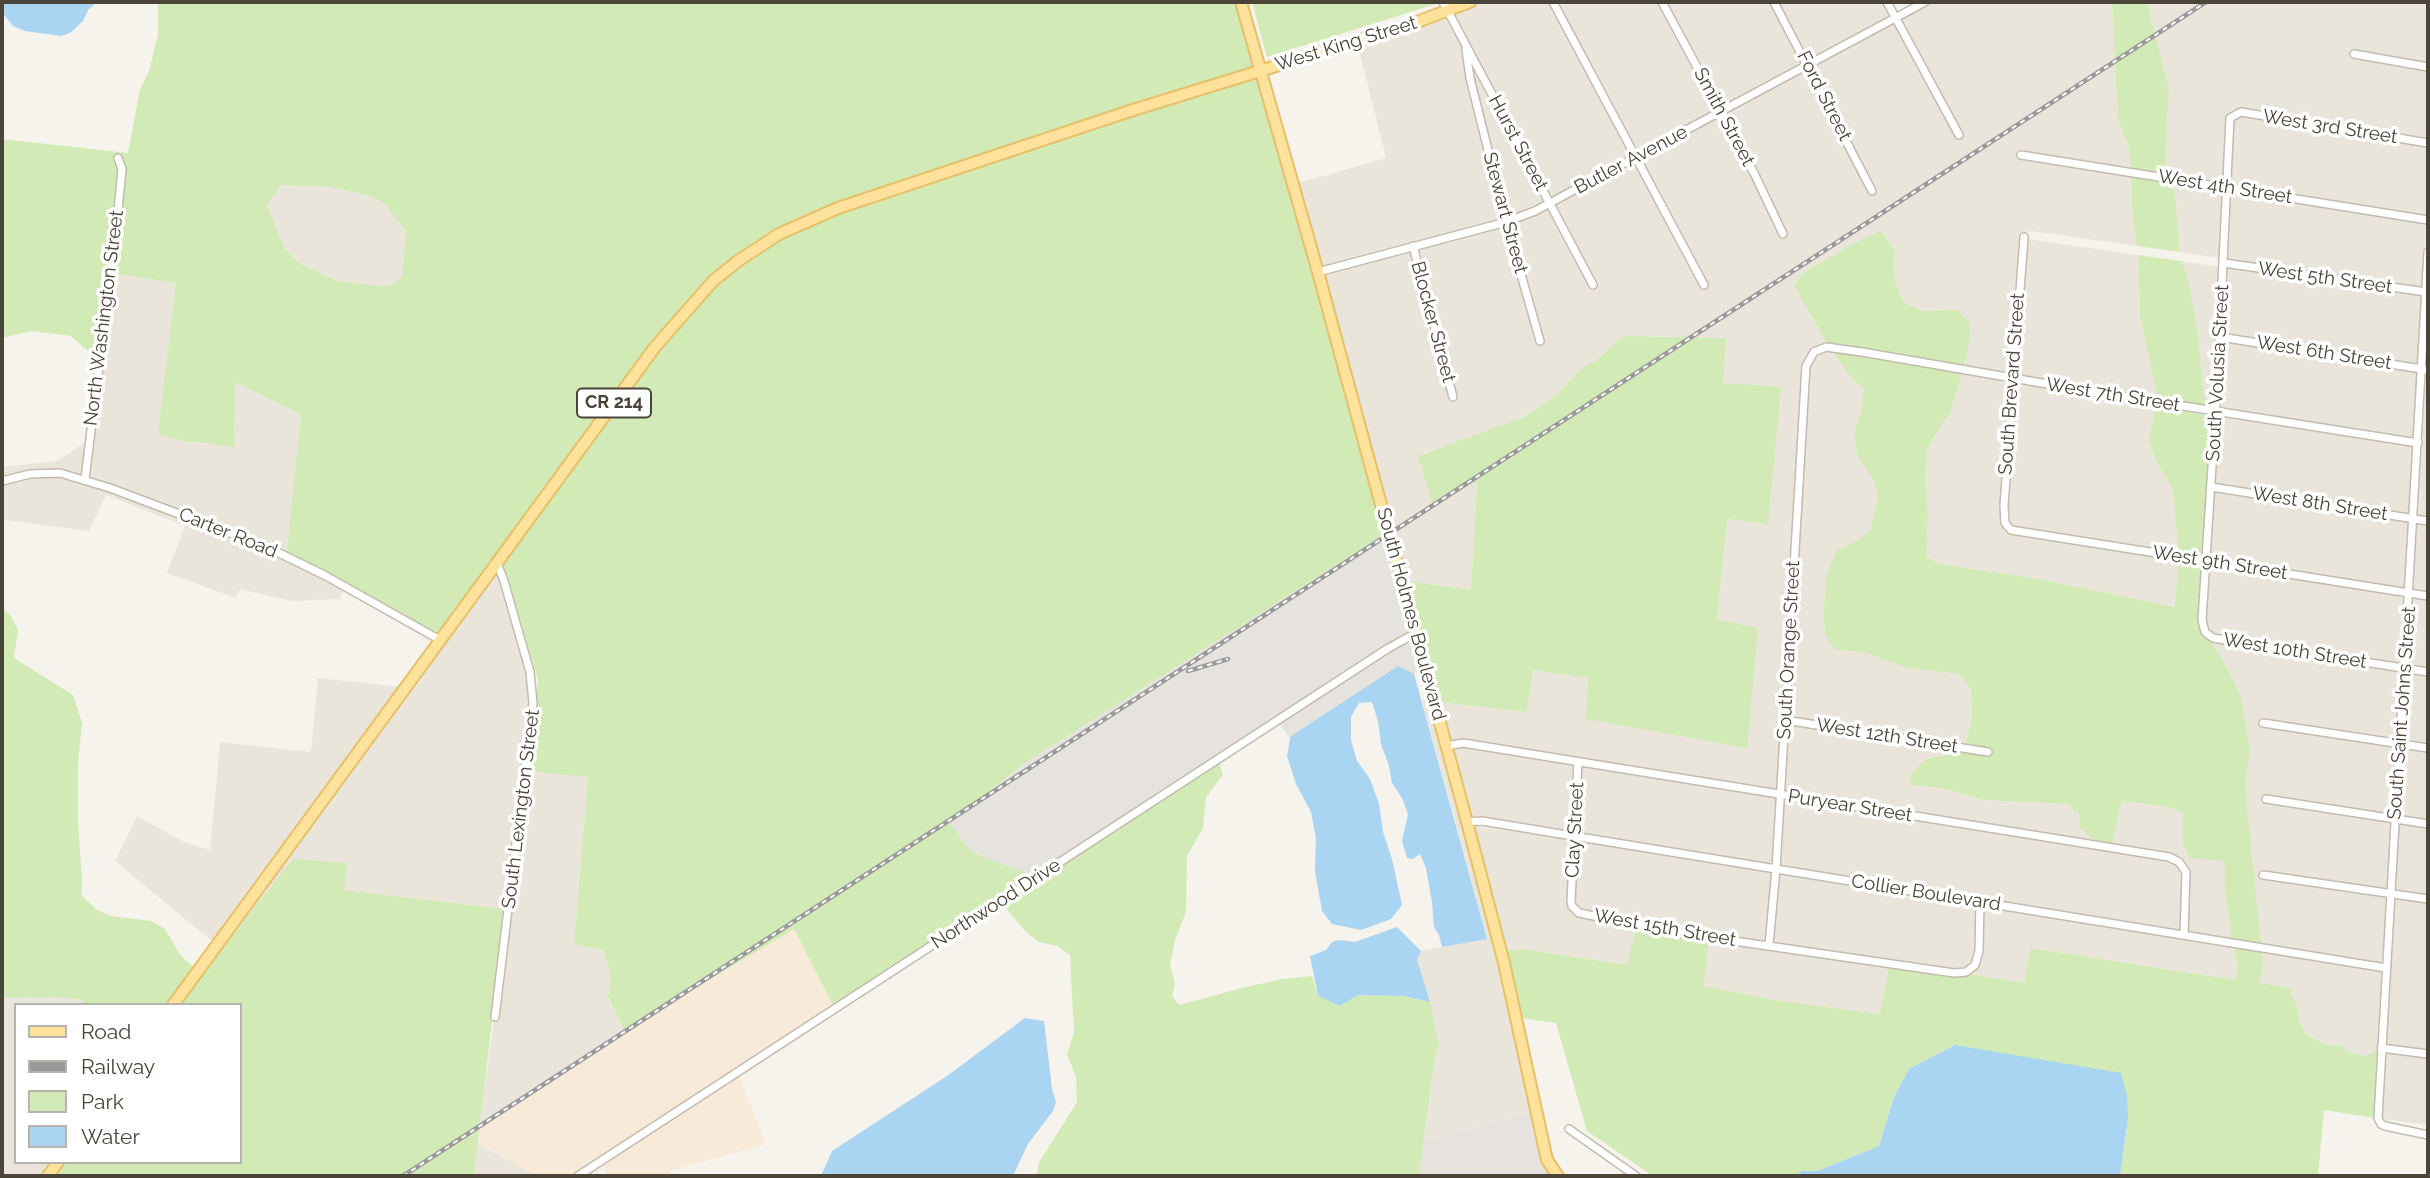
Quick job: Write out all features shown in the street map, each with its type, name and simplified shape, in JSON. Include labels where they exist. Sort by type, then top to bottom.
[{"type":"main road","name":"South Holmes Boulevard","points":[[1241,2],[1318,272],[1467,822],[1504,963],[1547,1160],[1558,1176]]},
{"type":"main road","name":"West King Street","points":[[1260,71],[1445,7],[1470,2]]},
{"type":"main road","name":"CR 214","points":[[174,1003],[638,370],[674,324],[713,281],[765,242],[838,208],[1120,114],[1260,71]]},
{"type":"street","points":[[1553,2],[1704,285]]},
{"type":"street","name":"Smith Street","points":[[1662,2],[1754,173],[1783,234]]},
{"type":"street","name":"Ford Street","points":[[1774,2],[1872,191]]},
{"type":"street","points":[[1887,2],[1959,135]]},
{"type":"street","name":"Butler Avenue","points":[[1318,272],[1506,222],[1550,204],[1925,2]]},
{"type":"street","name":"Hurst Street","points":[[1445,7],[1593,285]]},
{"type":"street","name":"Stewart Street","points":[[1465,44],[1470,78],[1539,341]]},
{"type":"street","points":[[2354,54],[2428,67]]},
{"type":"street","name":"West 3rd Street","points":[[2232,115],[2241,112],[2428,143]]},
{"type":"street","name":"South Volusia Street","points":[[2204,632],[2202,620],[2216,412],[2229,121],[2232,115]]},
{"type":"street","name":"West 4th Street","points":[[2021,155],[2428,220]]},
{"type":"street","name":"North Washington Street","points":[[85,479],[117,221],[122,169],[118,158]]},
{"type":"street","name":"South Brevard Street","points":[[2011,530],[2005,523],[2004,505],[2024,237]]},
{"type":"street","name":"Blocker Street","points":[[1413,246],[1453,397]]},
{"type":"street","name":"South Saint Johns Street","points":[[2428,252],[2425,370],[2418,443],[2378,1109],[2381,1124],[2428,1135]]},
{"type":"street","name":"West 5th Street","points":[[2224,263],[2427,295]]},
{"type":"street","name":"West 6th Street","points":[[2220,337],[2425,370]]},
{"type":"street","name":"West 7th Street","points":[[1811,355],[1826,347],[2418,443]]},
{"type":"street","name":"South Orange Street","points":[[1769,945],[1781,794],[1806,366],[1811,355]]},
{"type":"street","name":"Carter Road","points":[[2,481],[45,473],[85,479],[267,547],[326,576],[440,640]]},
{"type":"street","name":"West 8th Street","points":[[2211,487],[2428,521]]},
{"type":"street","name":"West 9th Street","points":[[2011,530],[2428,596]]},
{"type":"street","name":"South Lexington Street","points":[[495,1017],[533,704],[530,672],[505,581],[497,563]]},
{"type":"street","name":"West 10th Street","points":[[2204,632],[2213,638],[2428,672]]},
{"type":"street","name":"Northwood Drive","points":[[578,1176],[1387,649],[1416,633]]},
{"type":"street","name":"West 12th Street","points":[[1785,720],[1988,752]]},
{"type":"street","points":[[2263,723],[2428,748]]},
{"type":"street","name":"Puryear Street","points":[[1446,746],[1462,743],[2169,857],[2179,862],[2186,872],[2185,935]]},
{"type":"street","name":"Clay Street","points":[[1572,898],[1578,762]]},
{"type":"street","points":[[2266,799],[2428,824]]},
{"type":"street","name":"Collier Boulevard","points":[[1467,822],[1482,821],[2386,968]]},
{"type":"street","points":[[2263,875],[2428,899]]},
{"type":"street","name":"West 15th Street","points":[[1572,898],[1576,910],[1584,915],[1679,933],[1769,945]]},
{"type":"street","points":[[1769,945],[1954,973],[1966,972],[1975,965],[1979,951],[1980,902]]},
{"type":"street","points":[[2381,1048],[2428,1054]]},
{"type":"street","points":[[1569,1129],[1636,1176]]},
{"type":"shaded area","points":[[1480,2],[1548,2],[1630,156],[1552,199],[1453,14]]},
{"type":"shaded area","points":[[1557,2],[1657,2],[1715,110],[1637,153]]},
{"type":"shaded area","points":[[1666,2],[1770,2],[1803,63],[1722,106]]},
{"type":"shaded area","points":[[1779,2],[1882,2],[1891,16],[1810,59]]},
{"type":"shaded area","points":[[1933,2],[2112,2],[2118,121],[2129,147],[2131,168],[2018,150],[2017,158],[2131,176],[2133,224],[2137,246],[2030,231],[2019,234],[2010,374],[1964,366],[1966,361],[1956,310],[1922,311],[1903,302],[1895,282],[1895,251],[1847,247],[1803,273],[1794,286],[1827,343],[1810,349],[1803,366],[1777,789],[1463,739],[1449,741],[1438,702],[1527,712],[1533,670],[1588,678],[1587,719],[1758,628],[1717,621],[1727,519],[1768,524],[1722,383],[1726,338],[1623,336],[1596,360],[1581,369],[1552,399],[1523,417],[1474,437],[1423,453],[1472,479],[1477,487],[1471,590],[1406,581],[1323,275],[1411,251],[1451,402],[1457,399],[1418,249],[1504,227],[1538,346],[1544,343],[1511,225],[1549,209],[1592,290],[1598,286],[1555,206],[1634,163],[1703,290],[1708,286],[1640,160],[1719,117],[1782,239],[1788,235],[1773,201],[1726,113],[1807,70],[1871,196],[1877,191],[1813,66],[1894,23],[1958,140],[1964,136],[1901,19]]},
{"type":"shaded area","points":[[2147,2],[2428,2],[2428,63],[2352,49],[2350,57],[2428,71],[2428,138],[2240,108],[2228,112],[2225,121],[2223,183],[2167,174],[2165,160],[2169,89]]},
{"type":"shaded area","points":[[1447,17],[1461,45],[1466,79],[1502,219],[1320,267],[1296,184],[1386,158],[1359,50]]},
{"type":"shaded area","points":[[1472,65],[1545,202],[1509,217],[1473,77]]},
{"type":"shaded area","points":[[2241,116],[2428,147],[2426,216],[2231,184],[2232,122],[2234,118]]},
{"type":"shaded area","points":[[2170,182],[2223,191],[2220,258],[2179,252],[2176,200]]},
{"type":"shaded area","points":[[280,185],[331,187],[369,196],[386,205],[406,232],[402,277],[392,285],[381,286],[338,281],[299,263],[285,249],[267,206]]},
{"type":"shaded area","points":[[2231,192],[2426,224],[2423,288],[2227,259]]},
{"type":"shaded area","points":[[2029,239],[2138,255],[2140,317],[2158,399],[2018,375],[2025,242]]},
{"type":"shaded area","points":[[2181,261],[2220,267],[2212,407],[2205,406],[2197,329]]},
{"type":"shaded area","points":[[2227,268],[2422,296],[2419,364],[2224,333]]},
{"type":"shaded area","points":[[110,273],[176,283],[159,434],[187,442],[230,446],[234,381],[301,414],[295,480],[345,587],[340,599],[291,601],[240,589],[236,598],[167,573],[185,526],[106,495],[89,531],[4,520],[2,467],[57,461],[89,440]]},
{"type":"shaded area","points":[[2223,342],[2419,373],[2415,438],[2220,408]]},
{"type":"shaded area","points":[[1826,351],[1833,352],[1852,379],[1864,388],[1854,433],[1857,455],[1874,481],[1878,498],[1870,531],[1837,550],[1836,650],[1863,652],[1907,668],[1959,674],[1971,689],[1972,719],[1965,744],[1789,716],[1810,367],[1816,356]]},
{"type":"shaded area","points":[[1962,374],[2010,382],[2000,505],[2002,524],[2007,533],[2179,561],[2176,607],[2039,579],[1939,564],[1927,557],[1927,449],[1951,410]]},
{"type":"shaded area","points":[[2428,374],[2428,517],[2418,515]]},
{"type":"shaded area","points":[[2017,383],[2156,407],[2148,441],[2158,465],[2172,487],[2179,552],[2013,526],[2009,521],[2008,505]]},
{"type":"shaded area","points":[[2219,417],[2414,446],[2411,514],[2215,483]]},
{"type":"shaded area","points":[[2215,491],[2410,523],[2406,588],[2210,557]]},
{"type":"shaded area","points":[[2417,524],[2428,525],[2428,592],[2413,589]]},
{"type":"shaded area","points":[[1385,534],[1412,631],[1385,645],[1034,875],[971,851],[948,824],[1025,763]]},
{"type":"shaded area","points":[[2210,565],[2405,597],[2401,664],[2211,632],[2206,625]]},
{"type":"shaded area","points":[[496,571],[526,673],[530,703],[505,909],[344,890],[221,948]]},
{"type":"shaded area","points":[[2413,598],[2428,600],[2428,667],[2408,665]]},
{"type":"shaded area","points":[[1414,639],[1421,665],[1414,674],[1398,666],[1290,739],[1280,724],[1389,652]]},
{"type":"shaded area","points":[[2211,642],[2401,672],[2397,738],[2261,718],[2259,726],[2396,746],[2392,814],[2264,795],[2262,802],[2391,822],[2387,889],[2261,870],[2259,878],[2387,897],[2383,964],[2261,944],[2245,786],[2250,748],[2230,673]]},
{"type":"shaded area","points":[[2408,673],[2428,676],[2428,743],[2404,739]]},
{"type":"shaded area","points":[[318,678],[401,687],[213,942],[115,861],[137,816],[184,842],[210,850],[220,742],[311,752]]},
{"type":"shaded area","points":[[1422,700],[1430,701],[1500,964],[1535,1112],[1424,1142],[1435,1056],[1439,1046],[1417,960],[1421,951],[1487,938]]},
{"type":"shaded area","points":[[1789,725],[1960,752],[1924,759],[1912,785],[1945,789],[1983,800],[2068,804],[2079,814],[2081,828],[2095,841],[1784,791]]},
{"type":"shaded area","points":[[1462,747],[1574,765],[1570,831],[1483,817],[1469,818],[1451,749]]},
{"type":"shaded area","points":[[2403,748],[2428,752],[2428,819],[2399,815]]},
{"type":"shaded area","points":[[1582,767],[1777,798],[1773,864],[1577,832]]},
{"type":"shaded area","points":[[528,771],[588,776],[574,944],[603,950],[611,975],[608,998],[624,1031],[479,1127],[494,1021],[498,1021]]},
{"type":"shaded area","points":[[1784,799],[2168,861],[2176,865],[2182,873],[2181,930],[1780,866]]},
{"type":"shaded area","points":[[2122,801],[2168,807],[2183,813],[2183,843],[2225,861],[2225,893],[2232,939],[2188,931],[2189,872],[2180,858],[2170,853],[2113,844]]},
{"type":"shaded area","points":[[2399,823],[2428,828],[2428,895],[2394,890]]},
{"type":"shaded area","points":[[1471,826],[1570,839],[1569,907],[1577,917],[1636,929],[1628,965],[1522,949],[1504,951]]},
{"type":"shaded area","points":[[1577,841],[1772,873],[1765,941],[1581,909],[1575,901]]},
{"type":"shaded area","points":[[1779,874],[1977,906],[1972,963],[1965,968],[1954,969],[1773,942]]},
{"type":"shaded area","points":[[2394,898],[2428,903],[2428,1050],[2385,1044]]},
{"type":"shaded area","points":[[1984,907],[2234,948],[2238,967],[2237,980],[2032,948],[2024,983],[1970,974],[1979,966],[1983,951]]},
{"type":"shaded area","points":[[794,929],[833,1005],[571,1176],[537,1176],[477,1143],[479,1127],[624,1031]]},
{"type":"shaded area","points":[[1708,941],[1889,967],[1880,1014],[1775,1000],[1703,986]]},
{"type":"shaded area","points":[[2262,952],[2382,972],[2377,1051],[2365,1056],[2351,1053],[2342,1046],[2328,1045],[2305,1033],[2291,992],[2259,983],[2263,967]]},
{"type":"shaded area","points":[[59,997],[83,1000],[83,1003],[14,1003],[14,1164],[52,1164],[43,1176],[2,1176],[2,998]]},
{"type":"shaded area","points":[[2385,1052],[2428,1058],[2428,1125],[2383,1119]]},
{"type":"shaded area","points":[[739,1075],[766,1144],[670,1171],[671,1176],[607,1176],[604,1163]]},
{"type":"shaded area","points":[[1535,1112],[1550,1176],[1419,1176],[1424,1142]]},
{"type":"shaded area","points":[[477,1143],[537,1176],[474,1176]]},
{"type":"green space","points":[[158,2],[1238,2],[1255,69],[822,209],[792,223],[711,278],[440,634],[345,587],[287,553],[301,414],[235,382],[234,448],[187,442],[158,434],[176,283],[110,273],[101,354],[88,351],[71,336],[31,331],[2,338],[2,139],[128,153],[140,89],[149,71],[158,35]],"holes":[[[280,185],[331,187],[369,196],[386,205],[406,232],[402,277],[392,285],[338,281],[299,263],[285,249],[267,206]]]},
{"type":"green space","points":[[1252,2],[1435,2],[1436,4],[1267,57]]},
{"type":"green space","points":[[2112,2],[2147,2],[2169,89],[2165,160],[2167,174],[2131,168],[2129,147],[2118,121]]},
{"type":"green space","points":[[1257,77],[1315,274],[1385,534],[1025,763],[949,823],[971,851],[1034,875],[833,1005],[794,929],[624,1031],[608,997],[611,975],[603,950],[574,944],[588,777],[528,771],[538,680],[508,579],[501,564],[658,350],[716,284],[745,260],[795,230],[839,212],[1134,114]]},
{"type":"green space","points":[[2131,176],[2170,182],[2176,200],[2179,252],[2137,246],[2133,224]]},
{"type":"green space","points":[[1881,231],[1895,251],[1895,282],[1903,302],[1922,311],[1956,310],[1969,321],[1970,337],[1964,366],[1827,343],[1794,286],[1803,273]]},
{"type":"green space","points":[[2138,255],[2181,261],[2187,274],[2197,328],[2205,406],[2158,399],[2140,317]]},
{"type":"green space","points":[[1623,336],[1726,338],[1723,383],[1781,387],[1768,524],[1727,519],[1717,620],[1758,628],[1747,748],[1586,719],[1588,678],[1533,670],[1527,712],[1438,702],[1406,581],[1471,590],[1477,486],[1472,479],[1433,505],[1418,456],[1524,417],[1552,399],[1581,369],[1596,360]]},
{"type":"green space","points":[[1833,352],[1962,374],[1951,410],[1927,449],[1927,557],[1939,564],[2039,579],[2175,607],[2179,561],[2202,564],[2198,608],[2200,632],[2211,642],[2230,673],[2241,699],[2250,748],[2245,786],[2261,944],[2232,939],[2225,893],[2225,861],[2190,858],[2183,844],[2183,813],[2168,807],[2122,801],[2113,844],[2095,841],[2080,828],[2079,814],[2068,804],[1983,800],[1945,789],[1912,785],[1909,777],[1925,759],[1960,752],[1991,756],[1992,748],[1965,744],[1972,719],[1971,689],[1959,674],[1907,668],[1863,652],[1836,650],[1825,635],[1826,577],[1837,550],[1870,531],[1878,498],[1874,481],[1857,455],[1854,433],[1864,388],[1852,379]]},
{"type":"green space","points":[[2156,407],[2206,415],[2210,441],[2203,556],[2179,552],[2172,487],[2158,465],[2148,441]]},
{"type":"green space","points":[[2,609],[9,613],[18,630],[14,658],[73,695],[82,723],[78,764],[81,895],[97,910],[111,916],[151,921],[165,929],[181,956],[195,968],[169,1003],[83,1003],[83,1000],[59,997],[2,998]]},
{"type":"green space","points":[[1219,763],[1223,775],[1206,797],[1203,828],[1187,856],[1186,912],[1175,940],[1170,965],[1175,984],[1172,996],[1179,1005],[1246,987],[1312,976],[1318,996],[1340,1006],[1358,995],[1404,996],[1430,1002],[1439,1046],[1435,1056],[1419,1176],[1037,1176],[1038,1164],[1077,1102],[1076,1077],[1067,1054],[1074,1033],[1070,955],[1057,946],[1039,942],[1025,931],[1004,906]]},
{"type":"green space","points":[[293,859],[347,863],[344,890],[505,909],[474,1176],[52,1176],[61,1164],[242,1164],[242,1003],[180,1003]]},
{"type":"green space","points":[[1636,929],[1708,941],[1704,986],[1775,1000],[1880,1014],[1889,967],[1954,977],[1970,974],[2024,983],[2031,948],[2236,980],[2238,967],[2234,948],[2262,952],[2263,967],[2259,983],[2289,988],[2305,1033],[2328,1045],[2342,1046],[2351,1053],[2365,1056],[2377,1051],[2375,1118],[2324,1110],[2318,1176],[2120,1176],[2127,1129],[1955,1045],[1909,1069],[1894,1097],[1879,1146],[1817,1171],[1801,1171],[1795,1176],[1653,1176],[1587,1131],[1556,1023],[1520,1018],[1504,951],[1522,949],[1627,965]]},
{"type":"water","points":[[2,2],[97,2],[88,10],[83,21],[70,33],[61,36],[25,31],[13,26],[2,12]]},
{"type":"water","points":[[1398,666],[1414,674],[1487,939],[1442,947],[1434,927],[1426,868],[1420,854],[1413,859],[1407,858],[1402,841],[1408,814],[1392,783],[1372,702],[1359,703],[1351,717],[1351,740],[1357,761],[1370,779],[1379,804],[1383,832],[1402,905],[1391,919],[1361,930],[1332,924],[1322,911],[1315,872],[1316,838],[1311,812],[1296,784],[1287,756],[1290,739]]},
{"type":"water","points":[[1397,927],[1421,951],[1417,960],[1430,1002],[1404,996],[1358,995],[1340,1006],[1318,996],[1310,956],[1326,950],[1332,942],[1338,940],[1355,942]]},
{"type":"water","points":[[1025,1018],[1044,1021],[1056,1102],[1053,1111],[1028,1144],[1013,1176],[821,1176],[832,1151],[947,1076]]},
{"type":"water","points":[[1955,1045],[2121,1073],[2127,1096],[2128,1118],[2120,1176],[1795,1176],[1801,1171],[1817,1171],[1879,1146],[1894,1097],[1909,1069]]},
{"type":"railway","points":[[403,1176],[2206,2]]},
{"type":"railway","points":[[1188,671],[1228,659]]}]
